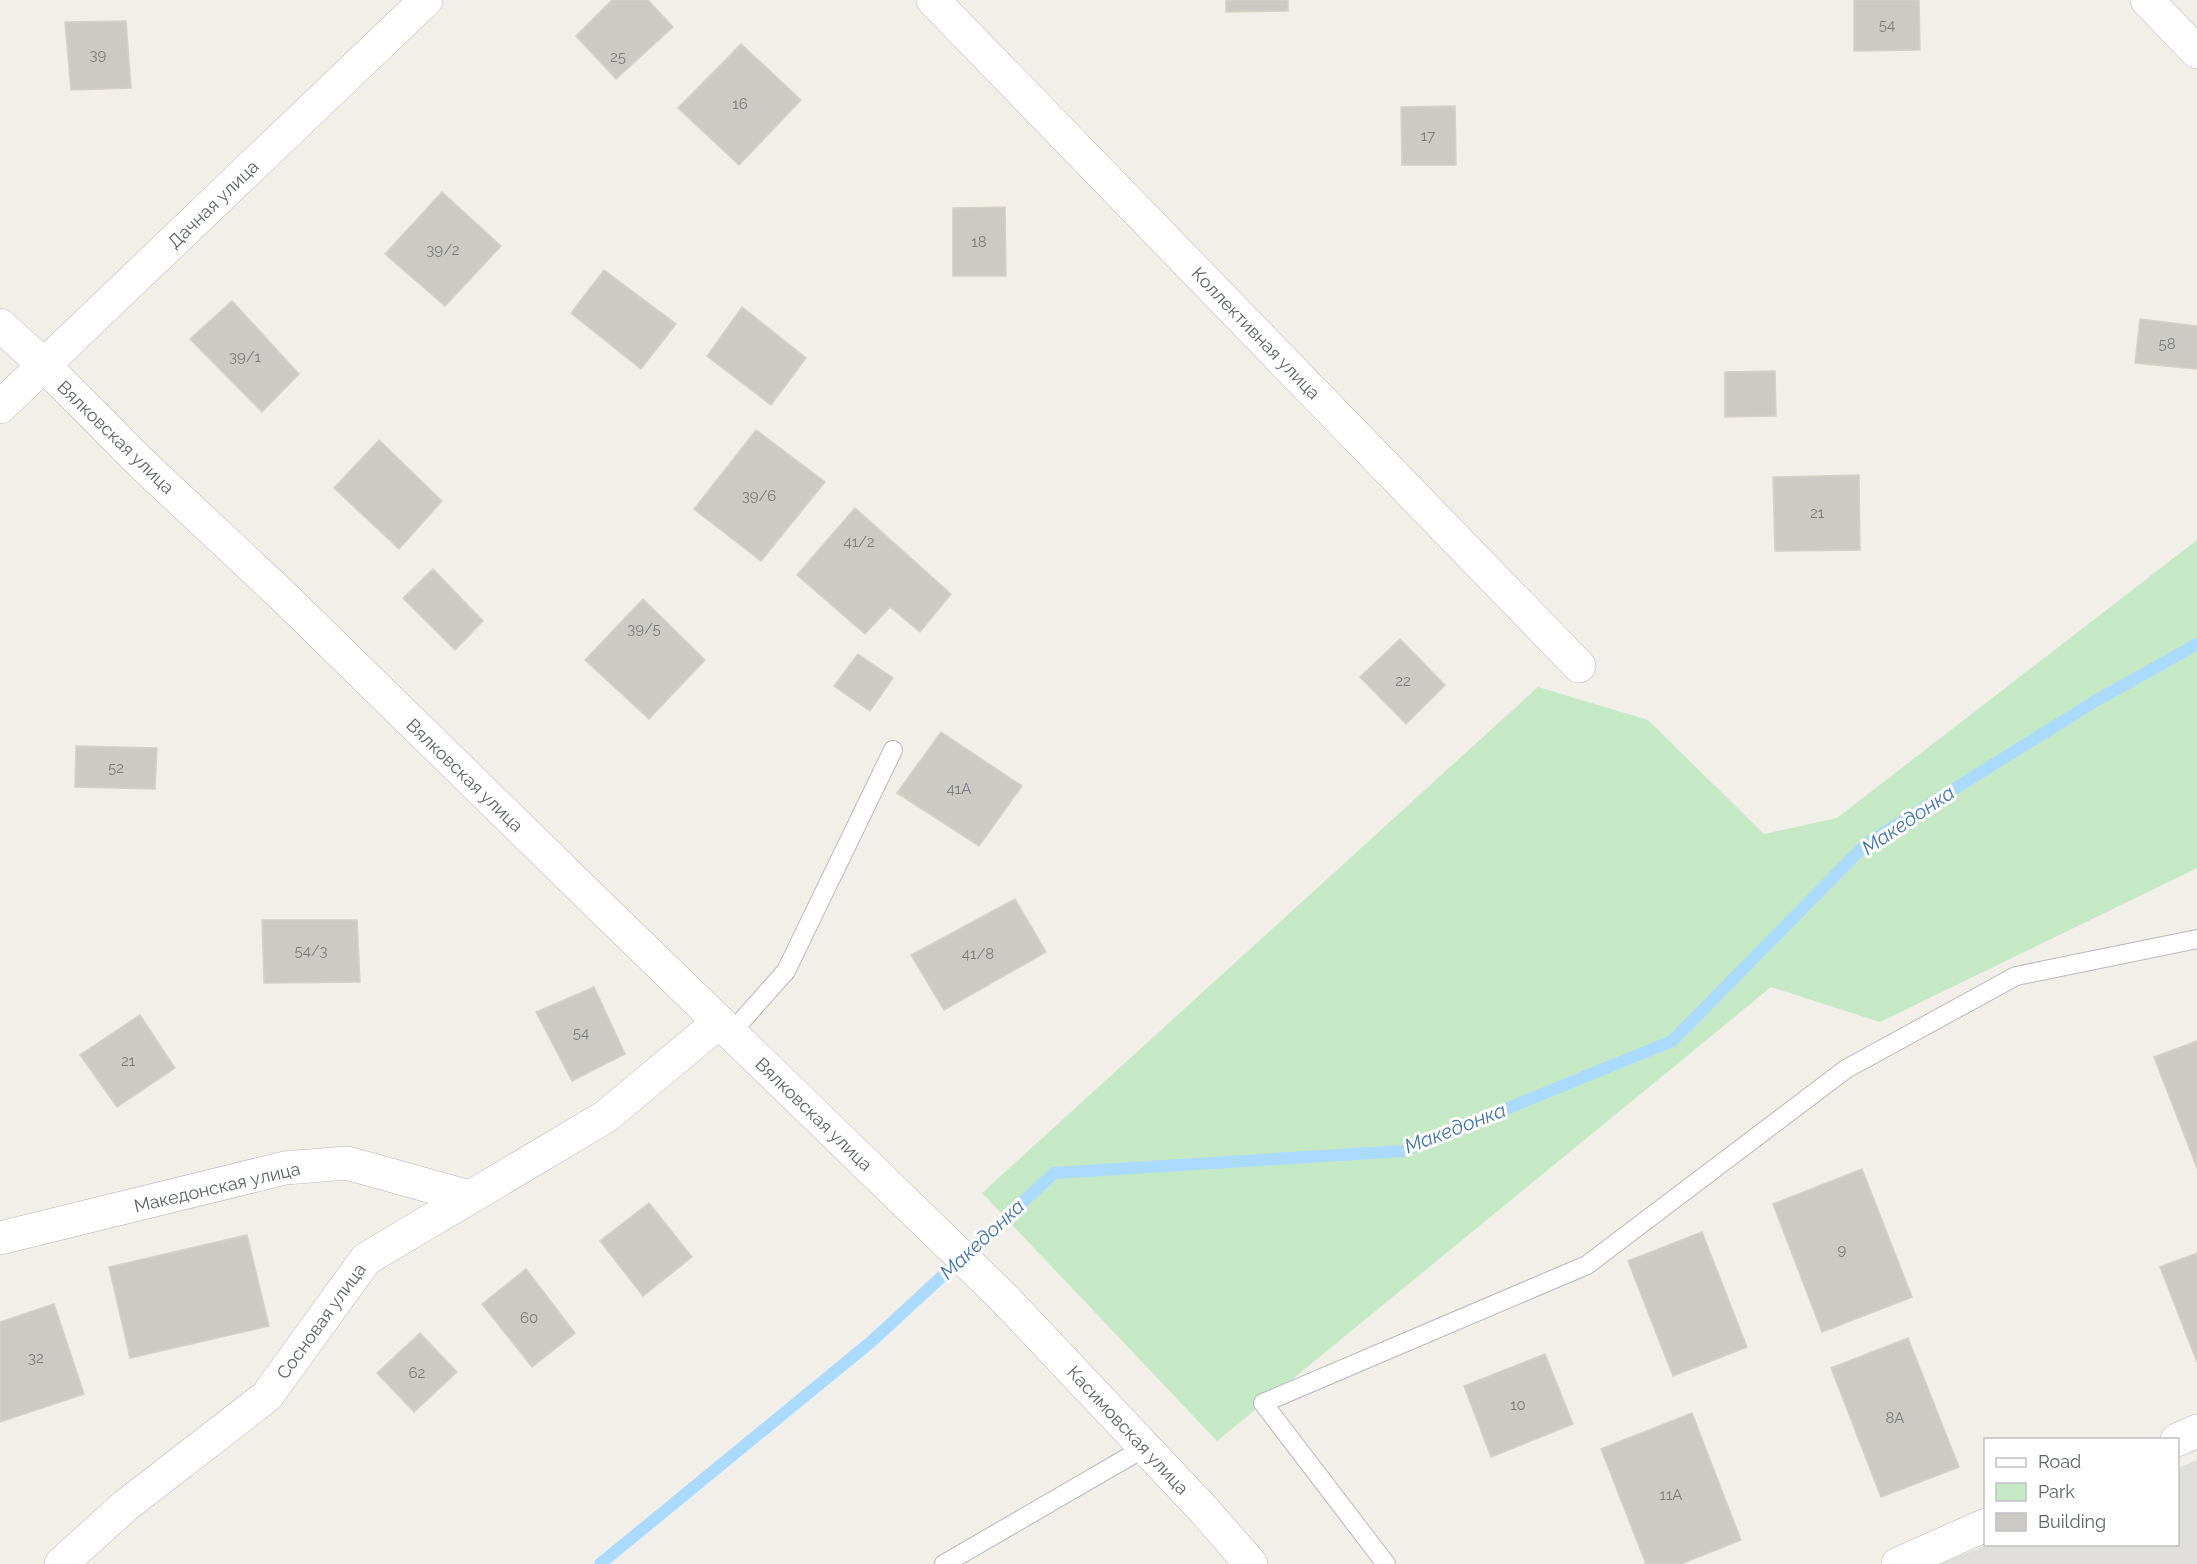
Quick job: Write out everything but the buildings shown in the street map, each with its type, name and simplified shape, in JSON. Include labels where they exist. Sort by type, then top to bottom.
[{"type":"street","name":"Дачная улица","points":[[0,407],[426,0]]},
{"type":"street","name":"Коллективная улица","points":[[933,0],[1579,666]]},
{"type":"street","points":[[2147,0],[2197,52]]},
{"type":"street","name":"Вялковская улица","points":[[0,325],[283,596],[1003,1297]]},
{"type":"street","name":"Сосновая улица","points":[[61,1564],[125,1506],[267,1395],[366,1259],[605,1117],[725,1028]]},
{"type":"street","name":"Македонская улица","points":[[0,1238],[285,1168],[347,1163],[469,1197]]},
{"type":"street","name":"Касимовская улица","points":[[1003,1297],[1203,1509],[1251,1564]]},
{"type":"street","points":[[2179,1439],[2197,1431]]},
{"type":"street","points":[[1898,1564],[1984,1526]]},
{"type":"lane","points":[[725,1028],[786,971],[893,750]]},
{"type":"lane","points":[[1386,1564],[1263,1403],[1587,1265],[1846,1069],[2016,976],[2197,939]]},
{"type":"lane","points":[[944,1564],[1144,1448]]},
{"type":"shaded area","points":[[2197,1460],[2197,1564],[1939,1564],[1985,1546],[2179,1546],[2179,1468]]},
{"type":"green space","points":[[2197,540],[2197,868],[1880,1022],[1771,987],[1217,1441],[982,1193],[1538,687],[1648,720],[1764,834],[1837,818]]},
{"type":"waterway","name":"Македонка","points":[[600,1564],[872,1341],[1054,1173],[1403,1151],[1672,1041],[1867,843],[2097,700],[2197,644]]}]
